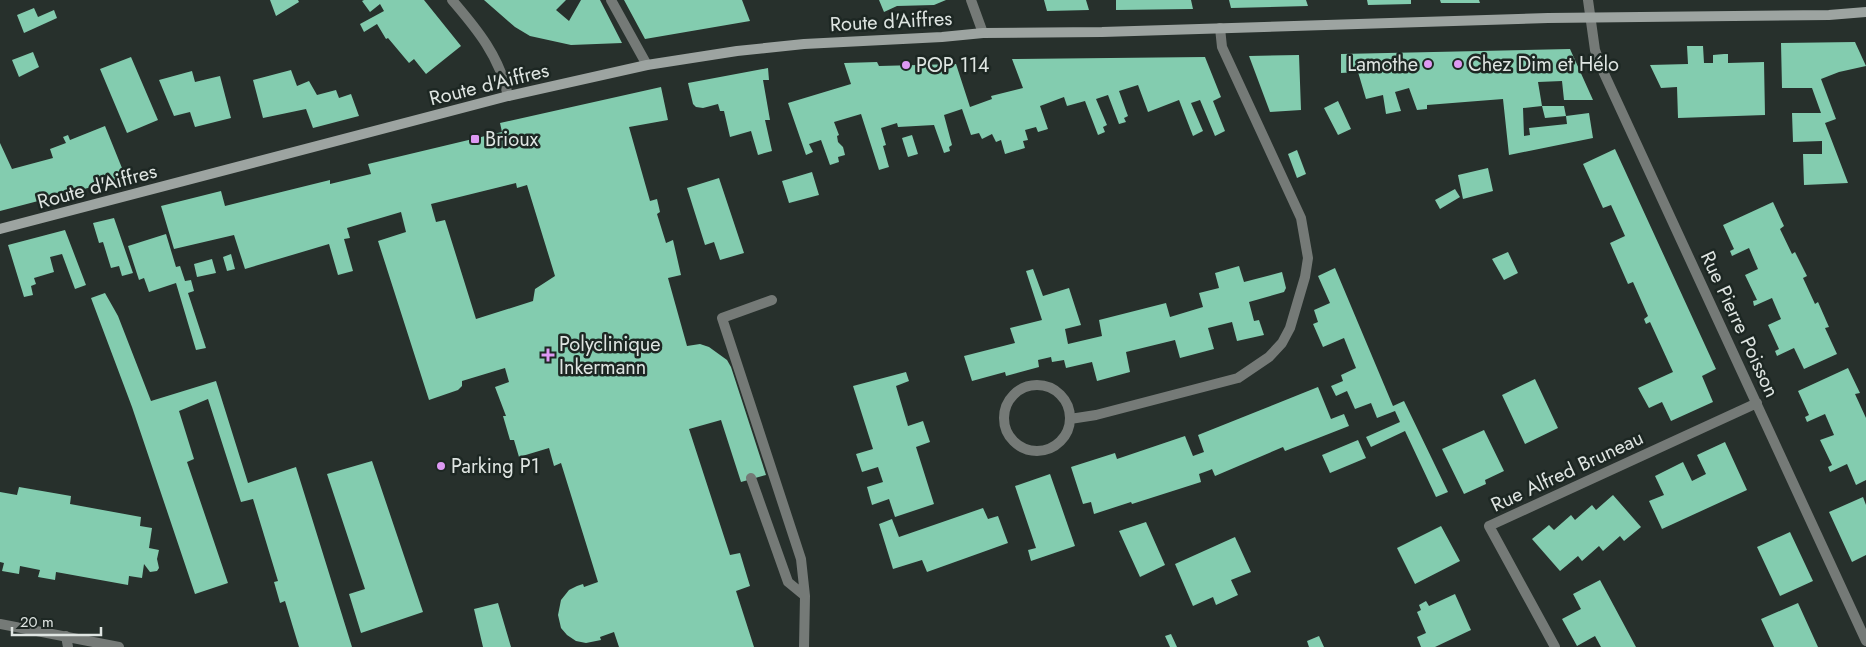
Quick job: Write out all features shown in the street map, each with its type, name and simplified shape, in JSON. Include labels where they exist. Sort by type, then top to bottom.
[{"type":"main road","name":"Route d'Aiffres","points":[[0,229],[508,96],[647,65],[737,51],[804,44],[942,37],[982,32],[1102,32],[1548,18],[1591,19],[1866,12]]},
{"type":"street","points":[[452,0],[483,37],[500,70],[508,96]]},
{"type":"street","points":[[611,0],[647,65]]},
{"type":"street","points":[[971,0],[982,32]]},
{"type":"street","name":"Rue Pierre Poisson","points":[[1588,0],[1594,50],[1602,69],[1866,641]]},
{"type":"street","points":[[1070,419],[1096,415],[1238,378],[1269,356],[1282,343],[1290,328],[1305,277],[1308,258],[1301,218],[1222,47],[1220,28]]},
{"type":"street","points":[[772,300],[722,318],[801,559],[805,596],[804,647]]},
{"type":"street","points":[[1037,384],[1057,391],[1069,408],[1070,419],[1068,430],[1057,443],[1042,451],[1031,451],[1012,440],[1003,419],[1005,408],[1010,399],[1027,386],[1037,384]]},
{"type":"street","name":"Rue Alfred Bruneau","points":[[1555,647],[1490,526],[1757,403]]},
{"type":"street","points":[[751,478],[788,582],[805,596]]},
{"type":"street","points":[[0,624],[67,642],[119,647]]},
{"type":"building","points":[[270,0],[298,0],[299,2],[276,16]]},
{"type":"building","points":[[424,0],[461,46],[426,74],[414,59],[409,63],[388,38],[386,39],[377,24],[364,32],[360,24],[384,11],[380,4],[370,12],[362,1]]},
{"type":"building","points":[[484,0],[566,0],[556,10],[569,21],[581,0],[600,0],[622,43],[571,45],[530,36],[515,27]]},
{"type":"building","points":[[624,0],[742,0],[750,21],[645,39]]},
{"type":"building","points":[[879,0],[946,0],[934,5],[897,6],[884,12]]},
{"type":"building","points":[[1044,0],[1086,0],[1089,10],[1047,11]]},
{"type":"building","points":[[1116,0],[1191,0],[1193,9],[1116,10]]},
{"type":"building","points":[[1229,0],[1306,0],[1308,6],[1231,8]]},
{"type":"building","points":[[1367,0],[1411,0],[1411,4],[1368,5]]},
{"type":"building","points":[[1440,0],[1479,0],[1480,3],[1441,3]]},
{"type":"building","points":[[34,8],[38,17],[54,10],[57,18],[24,33],[17,15]]},
{"type":"building","points":[[1855,42],[1866,66],[1839,72],[1821,79],[1836,119],[1825,123],[1848,183],[1804,185],[1803,154],[1822,154],[1822,141],[1793,142],[1792,113],[1821,113],[1812,88],[1782,88],[1781,43]]},
{"type":"building","points":[[1687,46],[1703,46],[1704,63],[1713,63],[1713,55],[1724,54],[1728,54],[1728,63],[1764,62],[1765,115],[1678,118],[1677,87],[1661,88],[1650,65],[1688,64]]},
{"type":"building","points":[[1570,49],[1593,100],[1564,100],[1562,81],[1538,82],[1542,106],[1523,108],[1524,136],[1530,135],[1529,128],[1567,124],[1566,116],[1589,113],[1593,138],[1509,155],[1503,99],[1427,105],[1427,109],[1417,110],[1409,88],[1395,92],[1401,111],[1386,114],[1383,95],[1366,99],[1358,72],[1341,73],[1341,54]]},
{"type":"building","points":[[33,52],[39,67],[19,77],[12,60]]},
{"type":"building","points":[[1299,55],[1301,110],[1270,112],[1249,56]]},
{"type":"building","points":[[131,57],[158,120],[127,133],[100,69]]},
{"type":"building","points":[[1205,57],[1221,97],[1213,101],[1225,131],[1215,136],[1200,100],[1191,103],[1203,131],[1193,136],[1179,100],[1148,112],[1138,85],[1119,91],[1128,116],[1124,118],[1126,122],[1119,124],[1108,95],[1096,99],[1107,125],[1103,127],[1105,132],[1098,135],[1085,101],[1067,106],[1064,97],[1040,106],[1048,129],[1038,132],[1036,127],[1025,130],[1028,140],[1023,141],[1025,148],[1005,154],[1001,140],[996,142],[992,134],[982,139],[979,133],[971,135],[962,109],[944,115],[952,145],[949,147],[950,151],[944,153],[934,125],[898,127],[897,123],[881,128],[886,145],[883,146],[889,167],[879,170],[861,114],[834,122],[839,135],[837,136],[838,142],[843,147],[845,155],[838,157],[839,162],[830,165],[821,140],[809,144],[813,152],[806,155],[788,103],[851,84],[844,63],[877,62],[879,66],[956,64],[970,107],[992,99],[991,96],[1023,88],[1012,59]]},
{"type":"building","points":[[768,68],[769,80],[763,80],[770,120],[765,120],[772,151],[758,155],[751,131],[730,137],[724,111],[720,111],[718,104],[703,108],[696,107],[693,104],[688,83]]},
{"type":"building","points":[[291,70],[297,86],[309,81],[317,95],[336,90],[339,98],[351,94],[359,116],[313,128],[306,109],[263,118],[253,80]]},
{"type":"building","points":[[192,71],[195,82],[220,76],[231,118],[195,127],[190,112],[174,116],[159,80]]},
{"type":"building","points":[[661,87],[668,120],[629,127],[650,201],[657,199],[660,212],[657,214],[666,243],[673,240],[681,275],[668,278],[687,346],[700,344],[709,347],[727,360],[731,367],[766,475],[741,482],[721,420],[689,429],[730,555],[740,553],[750,586],[736,591],[754,647],[619,647],[614,632],[600,637],[601,640],[586,643],[576,641],[561,628],[558,615],[561,600],[569,590],[583,584],[584,587],[598,582],[561,463],[554,466],[549,448],[519,457],[514,440],[510,440],[503,416],[506,416],[495,387],[509,382],[505,368],[462,381],[462,386],[458,390],[429,400],[378,241],[406,232],[401,212],[347,228],[350,238],[344,239],[353,271],[338,275],[329,244],[245,269],[234,235],[174,249],[161,206],[221,191],[225,206],[330,180],[330,184],[371,174],[368,164],[502,132],[500,123]],"holes":[[[516,183],[517,188],[527,185],[555,276],[535,289],[533,301],[476,319],[445,220],[436,222],[431,204]]]},
{"type":"building","points":[[1338,101],[1351,129],[1338,135],[1324,108]]},
{"type":"building","points":[[1542,106],[1564,106],[1566,116],[1545,118]]},
{"type":"building","points":[[105,126],[126,178],[0,211],[0,143],[12,169],[53,158],[50,149],[66,143],[63,137],[68,135],[70,140]]},
{"type":"building","points":[[912,135],[918,154],[908,157],[902,138]]},
{"type":"building","points":[[1615,149],[1716,369],[1702,376],[1713,402],[1671,421],[1662,402],[1649,408],[1638,388],[1673,372],[1650,322],[1646,324],[1644,319],[1648,316],[1633,282],[1628,284],[1610,243],[1625,236],[1611,205],[1603,208],[1583,164]]},
{"type":"building","points":[[1297,150],[1306,174],[1297,178],[1288,154]]},
{"type":"building","points":[[1488,168],[1493,191],[1463,199],[1458,175]]},
{"type":"building","points":[[812,172],[819,195],[789,203],[782,181]]},
{"type":"building","points":[[719,178],[744,253],[720,260],[714,242],[705,245],[687,188]]},
{"type":"building","points":[[1455,189],[1460,197],[1440,209],[1435,200]]},
{"type":"building","points":[[1773,202],[1784,226],[1780,229],[1792,254],[1795,252],[1807,276],[1803,278],[1815,304],[1818,302],[1829,327],[1825,328],[1837,354],[1804,369],[1794,348],[1777,356],[1775,351],[1779,349],[1768,325],[1781,319],[1772,298],[1754,306],[1753,301],[1757,300],[1745,275],[1758,269],[1749,248],[1732,256],[1730,251],[1734,249],[1723,225]]},
{"type":"building","points":[[114,218],[133,273],[122,276],[119,266],[111,268],[103,242],[99,243],[93,223]]},
{"type":"building","points":[[65,230],[86,285],[75,289],[62,254],[50,257],[54,272],[34,278],[36,284],[31,286],[33,295],[24,297],[8,245]]},
{"type":"building","points":[[166,234],[176,267],[180,266],[185,281],[191,280],[194,291],[188,293],[206,348],[196,350],[176,283],[149,292],[144,278],[139,280],[128,246]]},
{"type":"building","points":[[1508,252],[1518,273],[1504,280],[1492,259]]},
{"type":"building","points":[[231,254],[235,269],[227,271],[223,257]]},
{"type":"building","points":[[212,259],[216,273],[197,277],[194,264]]},
{"type":"building","points":[[1239,266],[1244,282],[1282,272],[1286,288],[1284,292],[1249,302],[1254,321],[1259,320],[1264,335],[1237,341],[1232,322],[1208,328],[1214,349],[1180,358],[1175,340],[1126,352],[1130,372],[1097,381],[1092,362],[1066,368],[1064,360],[1052,362],[1051,357],[1038,360],[1039,367],[1006,376],[1005,372],[972,381],[964,356],[1015,343],[1010,328],[1042,320],[1026,271],[1033,269],[1043,296],[1069,288],[1081,325],[1065,329],[1068,344],[1102,336],[1099,320],[1166,303],[1170,317],[1203,307],[1199,293],[1219,288],[1215,273]]},
{"type":"building","points":[[1335,268],[1393,406],[1404,401],[1448,492],[1436,497],[1405,431],[1371,447],[1366,437],[1400,422],[1395,411],[1377,418],[1371,403],[1355,409],[1347,391],[1336,396],[1331,386],[1343,381],[1341,375],[1356,368],[1344,338],[1323,347],[1313,324],[1318,322],[1314,310],[1330,303],[1318,276]]},
{"type":"building","points":[[105,293],[118,316],[151,401],[216,381],[248,483],[296,467],[352,647],[299,647],[285,601],[280,603],[274,582],[278,581],[253,499],[241,502],[208,399],[179,411],[194,459],[187,462],[228,583],[195,594],[132,407],[91,298]]},
{"type":"building","points":[[1848,368],[1860,393],[1855,394],[1866,418],[1866,480],[1856,485],[1847,464],[1830,472],[1828,467],[1832,465],[1820,440],[1834,435],[1825,414],[1807,422],[1805,417],[1809,415],[1798,391]]},
{"type":"building","points":[[906,372],[909,381],[896,386],[908,426],[923,421],[930,442],[916,447],[934,504],[895,517],[889,499],[872,505],[867,487],[883,482],[878,467],[862,472],[856,454],[873,449],[853,386]]},
{"type":"building","points":[[1535,379],[1558,428],[1525,444],[1502,395]]},
{"type":"building","points":[[1318,387],[1331,419],[1344,414],[1349,426],[1285,451],[1283,447],[1215,476],[1212,469],[1199,474],[1201,482],[1132,504],[1131,502],[1094,514],[1091,502],[1083,504],[1071,467],[1115,453],[1117,459],[1185,436],[1193,456],[1204,452],[1198,435]]},
{"type":"building","points":[[1484,430],[1504,471],[1485,480],[1486,484],[1464,494],[1442,449]]},
{"type":"building","points":[[1358,440],[1366,458],[1330,473],[1322,455]]},
{"type":"building","points":[[1725,442],[1747,490],[1662,529],[1649,501],[1664,495],[1655,476],[1683,462],[1692,481],[1706,474],[1697,455]]},
{"type":"building","points":[[372,461],[423,612],[361,633],[349,594],[365,589],[327,474]]},
{"type":"building","points":[[1050,474],[1075,546],[1031,561],[1028,550],[1036,548],[1015,486]]},
{"type":"building","points":[[19,487],[71,496],[70,504],[141,517],[140,526],[152,528],[149,548],[159,550],[157,559],[159,568],[157,571],[150,572],[144,564],[142,578],[129,576],[128,585],[56,572],[55,580],[38,577],[40,570],[20,566],[19,574],[2,571],[4,563],[0,562],[0,492],[17,495]]},
{"type":"building","points":[[1613,495],[1641,527],[1624,541],[1620,536],[1603,551],[1599,546],[1582,561],[1578,556],[1560,571],[1532,539],[1549,525],[1554,530],[1571,515],[1575,520],[1592,505],[1596,510]]},
{"type":"building","points":[[1863,497],[1866,505],[1866,555],[1852,562],[1829,512]]},
{"type":"building","points":[[983,508],[988,519],[998,516],[1008,543],[927,572],[922,560],[893,569],[879,524],[892,519],[899,537]]},
{"type":"building","points":[[1146,522],[1165,565],[1140,577],[1119,531]]},
{"type":"building","points":[[1441,526],[1460,561],[1415,584],[1397,548]]},
{"type":"building","points":[[1790,532],[1813,581],[1780,596],[1757,547]]},
{"type":"building","points":[[1235,537],[1251,572],[1231,580],[1238,595],[1216,605],[1213,597],[1193,606],[1175,564]]},
{"type":"building","points":[[1600,580],[1636,647],[1601,647],[1595,636],[1577,646],[1562,619],[1581,609],[1573,594]]},
{"type":"building","points":[[1455,594],[1471,630],[1435,647],[1421,647],[1417,637],[1426,633],[1417,612],[1421,610],[1419,605],[1426,601],[1429,606]]},
{"type":"building","points":[[498,603],[511,647],[483,647],[474,609]]},
{"type":"building","points":[[1798,603],[1818,647],[1774,647],[1761,619]]},
{"type":"building","points":[[1171,634],[1177,647],[1170,647],[1165,636]]},
{"type":"building","points":[[1319,636],[1324,647],[1309,647],[1307,641]]},
{"type":"place","name":"Lamothe","points":[[1428,64]]},
{"type":"place","name":"Chez Dim et Hélo","points":[[1458,64]]},
{"type":"place","name":"POP 114","points":[[906,65]]},
{"type":"place","name":"Brioux","points":[[475,139]]},
{"type":"place","name":"Polyclinique Inkermann","points":[[548,355]]},
{"type":"place","name":"Parking P1","points":[[441,466]]}]
